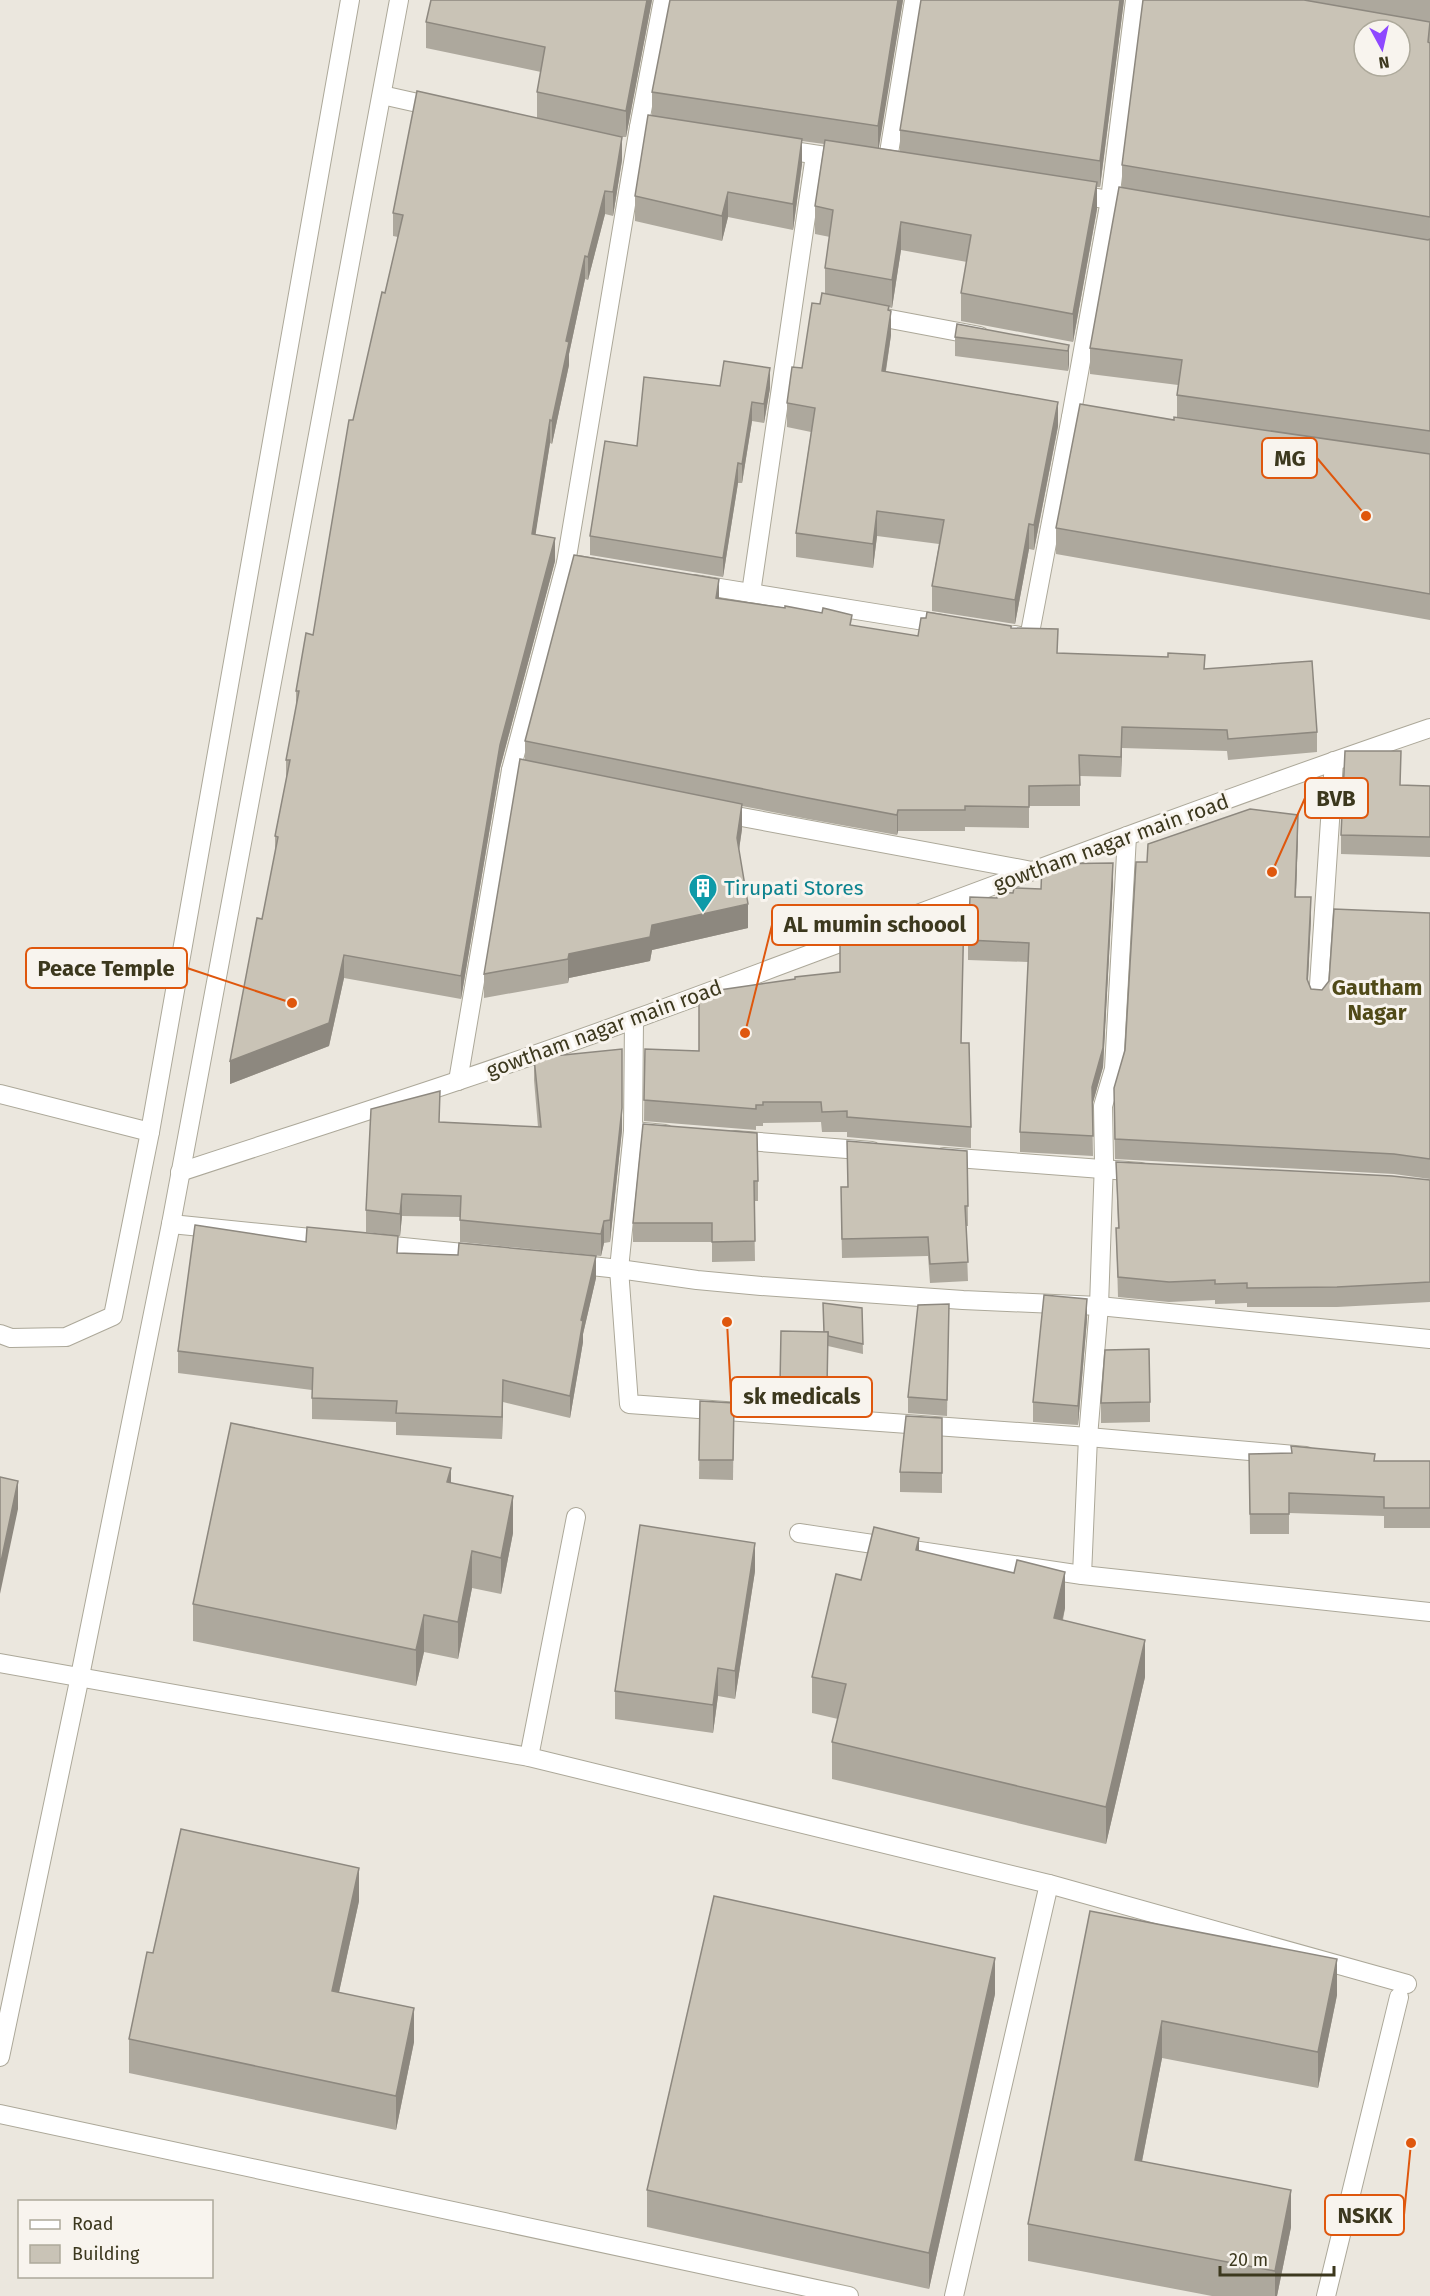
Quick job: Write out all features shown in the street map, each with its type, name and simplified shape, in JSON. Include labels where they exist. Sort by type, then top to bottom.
[{"type":"street","points":[[0,1334],[11,1338],[66,1337],[113,1316],[150,1132],[350,0]]},
{"type":"street","points":[[0,2057],[81,1676],[171,1224],[399,0]]},
{"type":"street","points":[[458,1081],[511,770],[566,563],[629,149],[639,127],[663,0]]},
{"type":"street","points":[[768,147],[893,166],[914,0]]},
{"type":"street","points":[[994,632],[1029,638],[1110,200],[1135,0]]},
{"type":"street","points":[[382,95],[462,113]]},
{"type":"street","points":[[639,127],[686,134]]},
{"type":"street","points":[[751,593],[815,155]]},
{"type":"street","points":[[1051,191],[1157,208]]},
{"type":"street","points":[[793,301],[816,305]]},
{"type":"street","points":[[851,312],[1001,340]]},
{"type":"street","points":[[1059,351],[1082,356]]},
{"type":"street","points":[[1071,417],[1118,424]]},
{"type":"street","points":[[566,563],[612,570]]},
{"type":"street","points":[[681,582],[960,626]]},
{"type":"street","name":"gowtham nagar main road","points":[[180,1172],[458,1081],[634,1020],[1127,836],[1430,728]]},
{"type":"street","points":[[1318,1000],[1334,761]]},
{"type":"street","points":[[511,770],[556,779]]},
{"type":"street","points":[[704,809],[1034,872]]},
{"type":"street","points":[[1082,1575],[1088,1437],[1099,1306],[1103,1106],[1114,1069],[1127,836]]},
{"type":"street","points":[[634,1020],[633,1131],[619,1269],[629,1404],[1088,1437],[1324,1457]]},
{"type":"street","points":[[0,1094],[150,1132]]},
{"type":"street","points":[[633,1131],[680,1135]]},
{"type":"street","points":[[715,1138],[891,1153]]},
{"type":"street","points":[[927,1156],[1161,1173]]},
{"type":"street","points":[[171,1224],[501,1257]]},
{"type":"street","points":[[560,1263],[761,1286],[963,1300],[1099,1306],[1430,1339]]},
{"type":"street","points":[[529,1757],[576,1517]]},
{"type":"street","points":[[799,1533],[1082,1575],[1430,1612]]},
{"type":"street","points":[[0,1662],[529,1757],[1049,1884],[1403,1991],[1326,2296]]},
{"type":"street","points":[[954,2296],[1049,1884]]},
{"type":"street","points":[[0,2114],[849,2296]]},
{"type":"building","points":[[431,0],[647,0],[626,111],[537,92],[545,47],[426,22]]},
{"type":"building","points":[[670,0],[898,0],[878,126],[652,92]]},
{"type":"building","points":[[921,0],[1120,0],[1100,161],[900,130]]},
{"type":"building","points":[[1143,0],[1304,0],[1407,18],[1352,18],[1352,78],[1412,78],[1412,19],[1430,22],[1428,42],[1430,43],[1430,217],[1122,165]]},
{"type":"building","points":[[417,91],[622,137],[613,192],[605,191],[588,257],[585,256],[566,341],[569,342],[552,421],[550,420],[532,534],[555,538],[500,745],[461,976],[344,955],[329,1023],[230,1061],[257,918],[262,919],[278,837],[275,836],[290,760],[286,760],[299,691],[296,691],[306,633],[313,635],[349,420],[353,420],[382,292],[385,293],[403,215],[393,213]]},
{"type":"building","points":[[648,115],[802,139],[793,204],[728,192],[722,216],[635,196]]},
{"type":"building","points":[[825,140],[1097,182],[1073,314],[961,293],[971,235],[901,222],[892,280],[825,268],[833,210],[815,206]]},
{"type":"building","points":[[1119,187],[1430,239],[1430,431],[1177,395],[1182,360],[1090,348]]},
{"type":"building","points":[[822,293],[889,306],[888,310],[891,311],[882,371],[1058,402],[1034,525],[1029,524],[1015,600],[932,586],[944,520],[877,511],[873,544],[796,533],[815,408],[787,403],[792,367],[802,368],[812,303],[820,304]]},
{"type":"building","points":[[957,324],[1069,345],[1068,351],[955,337]]},
{"type":"building","points":[[724,361],[770,368],[764,404],[752,402],[742,464],[738,463],[723,558],[590,536],[605,441],[637,446],[644,377],[720,386]]},
{"type":"building","points":[[1080,404],[1174,420],[1174,417],[1430,454],[1430,594],[1056,528]]},
{"type":"building","points":[[574,555],[719,579],[716,598],[822,613],[823,608],[852,615],[850,625],[918,636],[921,618],[926,618],[927,612],[1011,626],[1011,628],[1058,629],[1057,653],[1168,657],[1168,653],[1205,655],[1204,669],[1312,661],[1317,732],[1228,739],[1227,730],[1122,727],[1121,757],[1079,755],[1080,785],[1029,786],[1029,807],[965,806],[965,810],[898,810],[897,815],[525,741]]},
{"type":"building","points":[[1345,751],[1401,751],[1400,785],[1430,786],[1430,837],[1341,835]]},
{"type":"building","points":[[520,759],[742,804],[737,838],[748,904],[652,925],[650,937],[569,954],[568,959],[484,974]]},
{"type":"building","points":[[1250,809],[1298,815],[1295,897],[1311,897],[1307,979],[1311,989],[1322,990],[1329,981],[1334,909],[1430,913],[1430,1159],[1394,1154],[1115,1139],[1114,1088],[1125,1050],[1136,862],[1147,862],[1148,844]]},
{"type":"building","points":[[1113,863],[1103,1048],[1092,1087],[1093,1136],[1020,1132],[1029,943],[968,940],[970,897],[997,898],[997,892],[1013,893],[1014,888],[1041,889],[1042,864]]},
{"type":"building","points":[[908,911],[964,912],[961,1043],[969,1043],[971,1127],[847,1117],[847,1111],[822,1112],[821,1102],[763,1102],[763,1105],[756,1105],[756,1109],[644,1100],[645,1049],[699,1051],[699,993],[840,972],[840,934],[908,934]]},
{"type":"building","points":[[622,1049],[622,1108],[610,1220],[604,1221],[601,1234],[460,1220],[461,1196],[402,1194],[400,1214],[366,1210],[371,1109],[440,1091],[439,1122],[541,1127],[534,1058]]},
{"type":"building","points":[[643,1124],[757,1133],[758,1181],[754,1181],[755,1241],[712,1242],[712,1223],[633,1223]]},
{"type":"building","points":[[847,1141],[967,1151],[968,1206],[965,1206],[968,1262],[930,1264],[928,1237],[842,1239],[841,1187],[848,1187]]},
{"type":"building","points":[[1116,1162],[1392,1176],[1430,1180],[1430,1282],[1337,1287],[1247,1288],[1247,1283],[1215,1284],[1215,1280],[1169,1282],[1118,1277],[1116,1228],[1119,1228]]},
{"type":"building","points":[[195,1225],[306,1242],[307,1227],[398,1236],[397,1253],[458,1255],[459,1243],[596,1256],[581,1320],[583,1321],[570,1396],[503,1380],[502,1417],[396,1413],[397,1401],[312,1398],[313,1368],[178,1351]]},
{"type":"building","points":[[1044,1295],[1087,1299],[1078,1406],[1033,1402]]},
{"type":"building","points":[[823,1303],[862,1308],[863,1344],[828,1336],[828,1332],[824,1332]]},
{"type":"building","points":[[949,1304],[947,1400],[908,1397],[918,1305]]},
{"type":"building","points":[[781,1331],[828,1332],[827,1387],[780,1384]]},
{"type":"building","points":[[1149,1349],[1150,1402],[1101,1403],[1105,1350]]},
{"type":"building","points":[[700,1401],[734,1403],[733,1460],[699,1460]]},
{"type":"building","points":[[906,1416],[942,1418],[942,1473],[900,1472]]},
{"type":"building","points":[[231,1423],[451,1468],[447,1482],[513,1496],[501,1558],[472,1551],[458,1622],[424,1615],[416,1650],[193,1604]]},
{"type":"building","points":[[1291,1446],[1375,1454],[1374,1461],[1430,1461],[1430,1508],[1384,1508],[1384,1497],[1289,1493],[1289,1514],[1250,1514],[1249,1454],[1292,1453]]},
{"type":"building","points":[[0,1477],[18,1481],[0,1566]]},
{"type":"building","points":[[640,1525],[755,1543],[735,1671],[718,1668],[713,1705],[615,1691]]},
{"type":"building","points":[[874,1527],[919,1538],[916,1550],[1014,1573],[1017,1560],[1065,1572],[1054,1618],[1145,1640],[1106,1807],[832,1742],[846,1684],[812,1677],[836,1574],[861,1580]]},
{"type":"building","points":[[181,1829],[359,1868],[332,1991],[414,2008],[396,2096],[129,2039],[147,1952],[153,1953]]},
{"type":"building","points":[[714,1896],[995,1958],[929,2253],[647,2190]]},
{"type":"building","points":[[1090,1911],[1337,1959],[1318,2052],[1162,2021],[1135,2160],[1291,2190],[1275,2271],[1028,2224]]},
{"type":"place","name":"MG","points":[[1366,516]]},
{"type":"place","name":"BVB","points":[[1272,872]]},
{"type":"place","name":"Tirupati Stores","points":[[703,914]]},
{"type":"place","name":"Peace Temple","points":[[292,1003]]},
{"type":"place","name":"AL mumin schoool","points":[[745,1033]]},
{"type":"place","name":"sk medicals","points":[[727,1322]]},
{"type":"place","name":"NSKK","points":[[1411,2143]]},
{"type":"district","name":"Gautham Nagar","points":[[1377,1000]]}]
